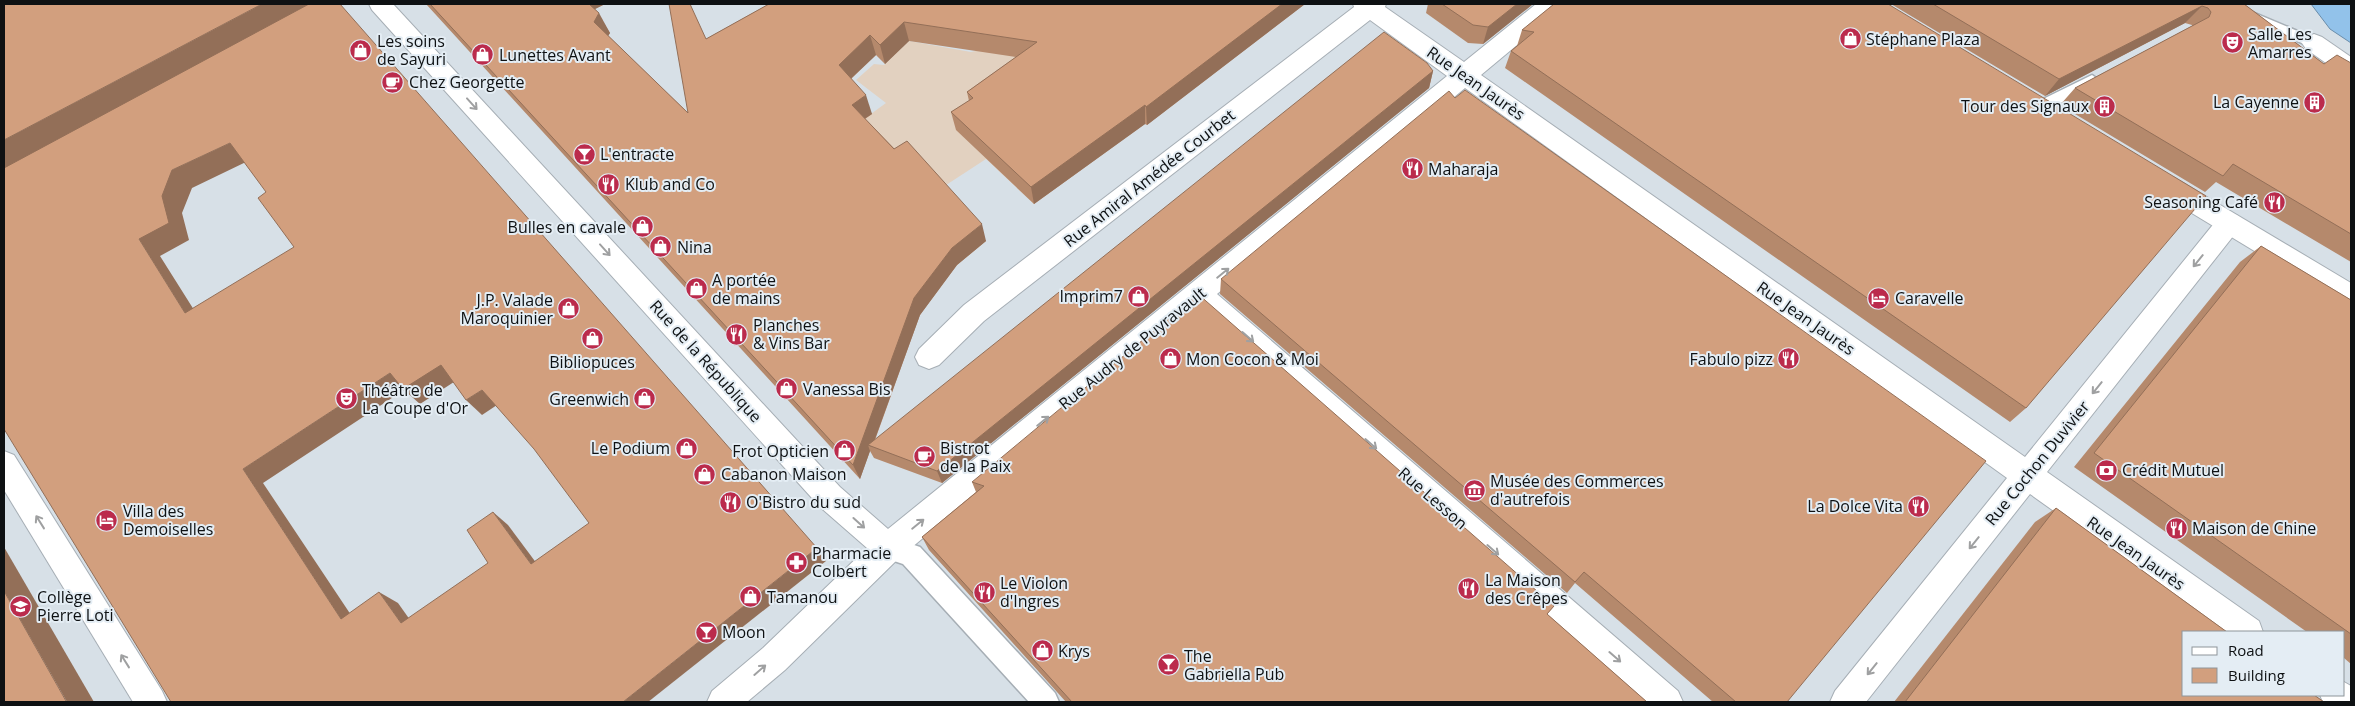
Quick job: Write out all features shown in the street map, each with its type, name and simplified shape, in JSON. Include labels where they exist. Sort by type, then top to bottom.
[{"type":"street","name":"Rue de la République","points":[[380,4],[830,497],[888,548],[910,555],[1046,702]]},
{"type":"street","name":"Rue Audry de Puyravault","points":[[724,702],[774,659],[888,548],[1551,4]]},
{"type":"street","name":"Rue Jean Jaurès","points":[[1369,5],[1464,75],[2247,631]]},
{"type":"street","name":"Rue Amiral Amédée Courbet","points":[[930,357],[974,313],[1369,5]]},
{"type":"street","points":[[2314,43],[2351,69]]},
{"type":"street","points":[[2032,102],[2065,123]]},
{"type":"street","points":[[2149,174],[2351,296]]},
{"type":"street","name":"Rue Cochon Duvivier","points":[[1846,702],[2228,223]]},
{"type":"street","name":"Rue Lesson","points":[[1198,293],[1667,702]]},
{"type":"street","points":[[4,464],[151,702]]},
{"type":"lane","points":[[2221,4],[2314,43]]},
{"type":"lane","points":[[2032,102],[2100,76]]},
{"type":"shaded area","points":[[1010,34],[1114,146],[1034,204],[986,159],[940,189],[986,241],[957,265],[846,132],[886,103],[856,80],[874,64],[884,65],[909,41],[971,52],[989,48]]},
{"type":"water","points":[[2311,4],[2351,4],[2351,43],[2330,29]]},
{"type":"building","points":[[4,4],[262,4],[4,140]]},
{"type":"building","points":[[309,4],[340,4],[817,548],[623,702],[171,702],[4,429],[4,168]],"holes":[[[230,143],[266,192],[258,198],[294,247],[185,313],[139,239],[169,223],[162,196],[172,170]],[[441,365],[466,400],[482,390],[534,449],[589,523],[531,564],[493,512],[467,530],[488,563],[401,623],[379,592],[341,619],[243,469],[390,373],[403,389]]]},
{"type":"building","points":[[430,4],[589,4],[599,13],[594,22],[688,113],[669,4],[690,4],[706,39],[769,4],[1282,4],[1146,107],[1145,105],[1031,187],[951,112],[973,98],[967,92],[1037,42],[904,22],[880,45],[870,35],[839,65],[866,95],[852,105],[894,149],[907,141],[982,224],[952,248],[914,298],[853,465]]},
{"type":"building","points":[[1442,4],[1517,4],[1488,27],[1473,25]]},
{"type":"building","points":[[1554,4],[1888,4],[2206,196],[2026,408],[1511,51],[1534,32],[1522,30]]},
{"type":"building","points":[[1933,4],[2244,4],[2324,64],[2337,55],[2351,63],[2351,234],[2233,164],[2223,176],[2075,88],[2209,17],[2211,12],[2208,8],[2202,6],[2059,79]]},
{"type":"building","points":[[1384,32],[1427,63],[1433,71],[937,471],[868,445]]},
{"type":"building","points":[[1465,90],[1986,461],[1787,702],[1736,702],[1584,572],[1575,582],[1221,279],[1449,91],[1455,98]]},
{"type":"building","points":[[2261,246],[2351,300],[2351,634],[2094,453]]},
{"type":"building","points":[[1198,294],[1554,606],[1547,614],[1647,702],[1072,702],[922,537],[984,486],[972,482]]},
{"type":"building","points":[[2056,508],[2226,631],[2182,631],[2182,696],[2315,696],[2324,702],[1905,702]]},
{"type":"building","points":[[4,591],[66,701],[67,702],[4,702]]},
{"type":"place","name":"Stéphane Plaza","points":[[1850,39]]},
{"type":"place","name":"Salle Les Amarres","points":[[2232,43]]},
{"type":"place","name":"Les soins de Sayuri","points":[[361,50]]},
{"type":"place","name":"Lunettes Avant","points":[[483,55]]},
{"type":"place","name":"Chez Georgette","points":[[393,82]]},
{"type":"place","name":"La Cayenne","points":[[2315,102]]},
{"type":"place","name":"Tour des Signaux","points":[[2105,106]]},
{"type":"place","name":"L'entracte","points":[[584,154]]},
{"type":"place","name":"Maharaja","points":[[1412,169]]},
{"type":"place","name":"Klub and Co","points":[[609,184]]},
{"type":"place","name":"Seasoning Café","points":[[2274,202]]},
{"type":"place","name":"Bulles en cavale","points":[[642,227]]},
{"type":"place","name":"Nina","points":[[661,247]]},
{"type":"place","name":"A portée de mains","points":[[696,289]]},
{"type":"place","name":"Imprim7","points":[[1139,296]]},
{"type":"place","name":"Caravelle","points":[[1879,298]]},
{"type":"place","name":"J.P. Valade Maroquinier","points":[[569,309]]},
{"type":"place","name":"Planches & Vins Bar","points":[[737,334]]},
{"type":"place","name":"Bibliopuces","points":[[592,338]]},
{"type":"place","name":"Mon Cocon & Moi","points":[[1170,359]]},
{"type":"place","name":"Fabulo pizz","points":[[1789,359]]},
{"type":"place","name":"Vanessa Bis","points":[[787,389]]},
{"type":"place","name":"Théâtre de La Coupe d'Or","points":[[346,399]]},
{"type":"place","name":"Greenwich","points":[[645,399]]},
{"type":"place","name":"Le Podium","points":[[686,448]]},
{"type":"place","name":"Frot Opticien","points":[[845,451]]},
{"type":"place","name":"Bistrot de la Paix","points":[[924,457]]},
{"type":"place","name":"Crédit Mutuel","points":[[2106,470]]},
{"type":"place","name":"Cabanon Maison","points":[[705,474]]},
{"type":"place","name":"Musée des Commerces d'autrefois","points":[[1474,490]]},
{"type":"place","name":"O'Bistro du sud","points":[[730,502]]},
{"type":"place","name":"La Dolce Vita","points":[[1919,506]]},
{"type":"place","name":"Villa des Demoiselles","points":[[107,520]]},
{"type":"place","name":"Maison de Chine","points":[[2176,528]]},
{"type":"place","name":"Pharmacie Colbert","points":[[796,562]]},
{"type":"place","name":"La Maison des Crêpes","points":[[1469,589]]},
{"type":"place","name":"Le Violon d'Ingres","points":[[984,592]]},
{"type":"place","name":"Tamanou","points":[[751,597]]},
{"type":"place","name":"Collège Pierre Loti","points":[[21,606]]},
{"type":"place","name":"Moon","points":[[706,632]]},
{"type":"place","name":"Krys","points":[[1042,651]]},
{"type":"place","name":"The Gabriella Pub","points":[[1168,665]]}]
